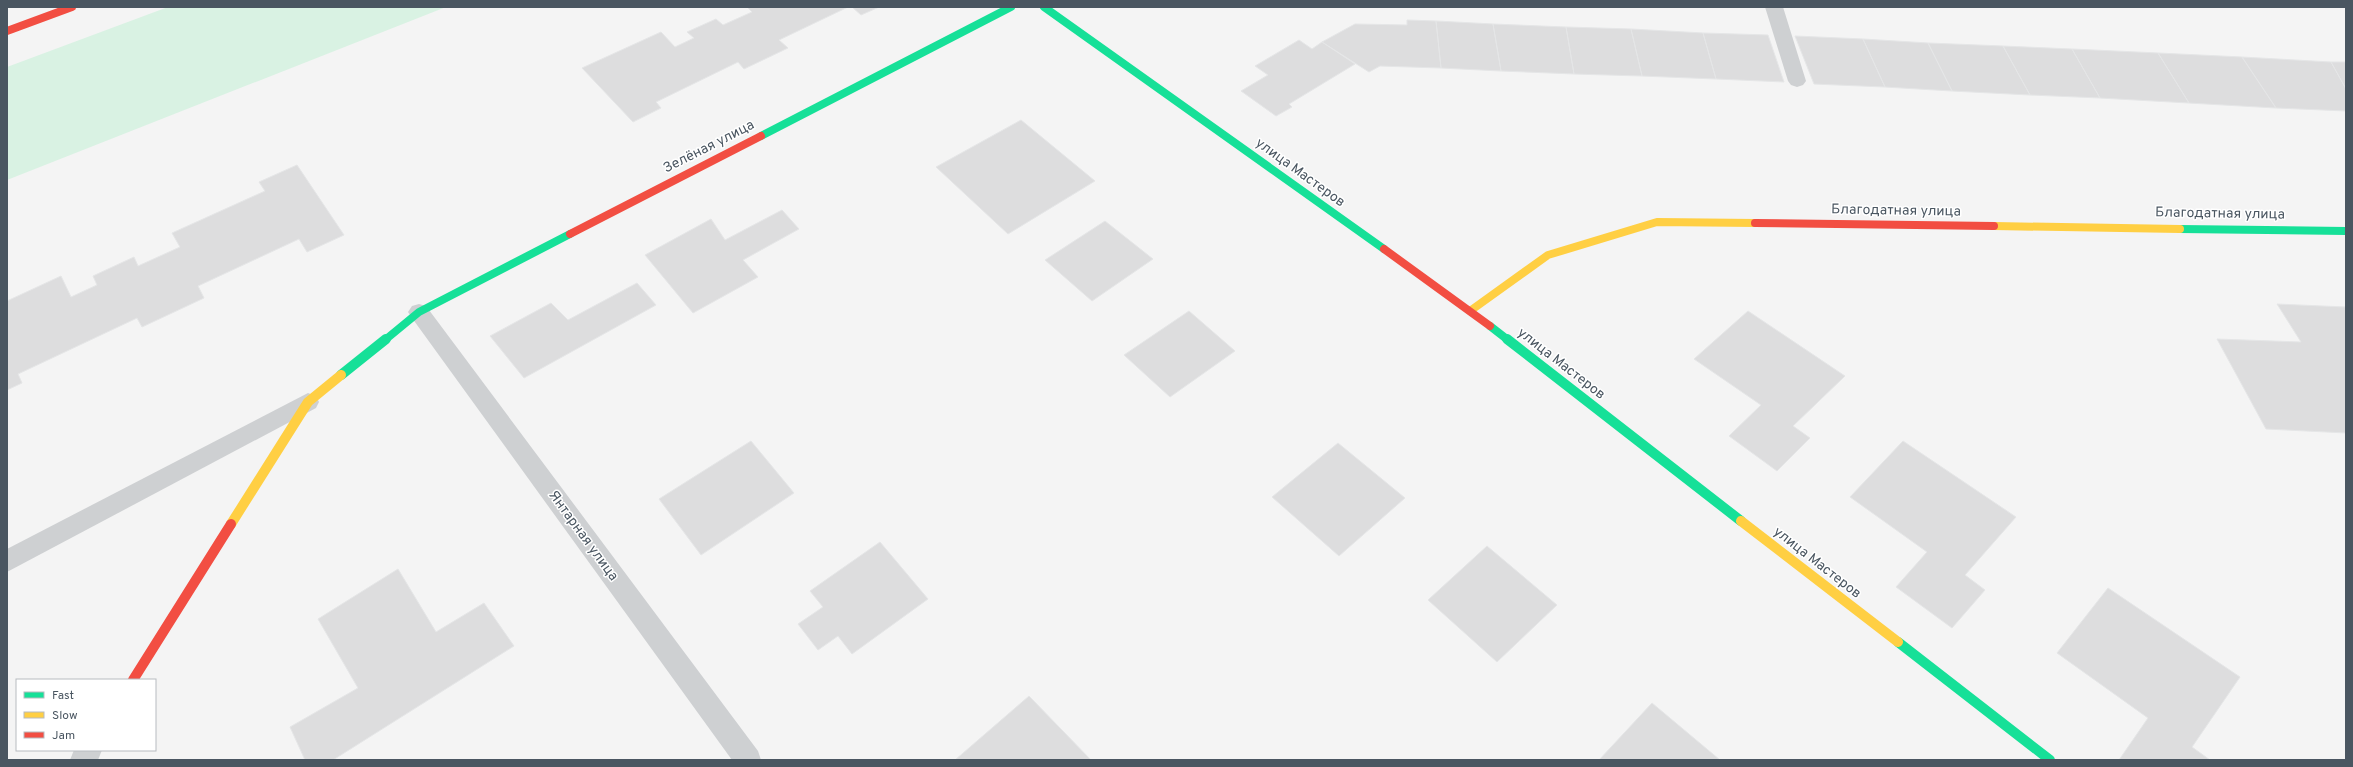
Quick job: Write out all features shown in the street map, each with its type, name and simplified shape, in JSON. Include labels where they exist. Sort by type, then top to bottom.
[{"type":"street","points":[[7,31],[72,7]]},
{"type":"street","name":"Зелёная улица","points":[[134,679],[308,402],[419,312],[1011,7]]},
{"type":"street","name":"улица Мастеров","points":[[1044,7],[1470,311],[2050,760]]},
{"type":"street","points":[[1774,7],[1797,81]]},
{"type":"street","name":"Благодатная улица","points":[[1470,311],[1548,255],[1657,222],[2346,231]]},
{"type":"street","name":"Янтарная улица","points":[[419,312],[748,760]]},
{"type":"street","points":[[7,561],[308,402]]},
{"type":"street","points":[[83,760],[88,751]]},
{"type":"green space","points":[[168,7],[446,7],[7,180],[7,67]]},
{"type":"building","points":[[747,7],[848,7],[779,40],[788,48],[744,69],[738,62],[656,102],[661,108],[633,122],[582,68],[661,32],[675,47],[694,38],[687,32],[716,19],[723,25],[752,12]]},
{"type":"building","points":[[852,7],[879,7],[861,15]]},
{"type":"building","points":[[1407,20],[1436,21],[1441,68],[1380,66],[1369,72],[1322,42],[1355,24],[1407,25]]},
{"type":"building","points":[[1436,21],[1493,24],[1501,71],[1441,68]]},
{"type":"building","points":[[1493,24],[1566,27],[1574,74],[1501,71]]},
{"type":"building","points":[[1566,27],[1631,29],[1642,76],[1574,74]]},
{"type":"building","points":[[1631,29],[1703,33],[1716,79],[1642,76]]},
{"type":"building","points":[[1703,33],[1768,35],[1784,82],[1716,79]]},
{"type":"building","points":[[1795,36],[1863,39],[1885,87],[1814,84]]},
{"type":"building","points":[[1863,39],[1928,43],[1952,91],[1885,87]]},
{"type":"building","points":[[1299,40],[1312,49],[1322,42],[1355,64],[1289,104],[1292,107],[1276,116],[1241,91],[1268,75],[1255,66]]},
{"type":"building","points":[[1928,43],[2003,46],[2030,95],[1952,91]]},
{"type":"building","points":[[2003,46],[2072,49],[2100,98],[2030,95]]},
{"type":"building","points":[[2072,49],[2158,53],[2189,103],[2100,98]]},
{"type":"building","points":[[2158,53],[2242,57],[2276,108],[2189,103]]},
{"type":"building","points":[[2242,57],[2331,62],[2346,89],[2346,111],[2276,108]]},
{"type":"building","points":[[2331,62],[2346,62],[2346,89]]},
{"type":"building","points":[[1021,120],[1095,181],[1008,234],[936,167]]},
{"type":"building","points":[[297,165],[344,235],[307,252],[299,239],[198,286],[204,298],[142,327],[137,318],[18,374],[22,383],[7,390],[7,301],[61,276],[71,297],[97,285],[93,276],[134,257],[138,266],[180,247],[172,233],[265,191],[259,182]]},
{"type":"building","points":[[782,210],[799,229],[743,260],[758,277],[693,313],[645,255],[711,219],[725,240]]},
{"type":"building","points":[[1105,221],[1153,259],[1092,301],[1045,260]]},
{"type":"building","points":[[637,283],[656,305],[524,378],[490,336],[551,303],[568,320]]},
{"type":"building","points":[[2277,304],[2346,307],[2346,433],[2266,429],[2217,339],[2301,342]]},
{"type":"building","points":[[1189,311],[1235,351],[1170,397],[1124,355]]},
{"type":"building","points":[[1748,311],[1845,376],[1793,426],[1810,438],[1777,471],[1729,436],[1761,405],[1694,359]]},
{"type":"building","points":[[751,441],[794,493],[701,555],[659,499]]},
{"type":"building","points":[[1903,441],[2016,517],[1965,575],[1985,590],[1952,628],[1896,587],[1927,552],[1850,497]]},
{"type":"building","points":[[1338,443],[1405,498],[1339,556],[1272,497]]},
{"type":"building","points":[[880,542],[928,599],[852,654],[838,636],[818,650],[798,624],[823,607],[810,591]]},
{"type":"building","points":[[1487,546],[1557,605],[1497,662],[1428,600]]},
{"type":"building","points":[[398,569],[436,632],[484,603],[514,646],[333,760],[305,760],[290,727],[358,688],[318,619]]},
{"type":"building","points":[[2108,588],[2240,677],[2192,747],[2210,760],[2119,760],[2148,718],[2057,653]]},
{"type":"building","points":[[1029,696],[1091,760],[955,760]]},
{"type":"building","points":[[1652,703],[1720,760],[1599,760]]},
{"type":"traffic: fast","points":[[761,136],[1011,7]]},
{"type":"traffic: fast","points":[[1044,7],[1384,249]]},
{"type":"traffic: fast","points":[[2180,229],[2346,231]]},
{"type":"traffic: fast","points":[[341,375],[419,312],[570,234]]},
{"type":"traffic: fast","points":[[1490,326],[1741,521]]},
{"type":"traffic: fast","points":[[1898,642],[2050,760]]},
{"type":"traffic: slow","points":[[1470,311],[1548,255],[1657,222],[1755,223]]},
{"type":"traffic: slow","points":[[1994,226],[2180,229]]},
{"type":"traffic: slow","points":[[231,524],[308,402],[341,375]]},
{"type":"traffic: slow","points":[[1741,521],[1898,642]]},
{"type":"traffic: jam","points":[[7,31],[72,7]]},
{"type":"traffic: jam","points":[[570,234],[761,136]]},
{"type":"traffic: jam","points":[[1755,223],[1994,226]]},
{"type":"traffic: jam","points":[[1384,249],[1490,326]]},
{"type":"traffic: jam","points":[[134,679],[231,524]]}]
